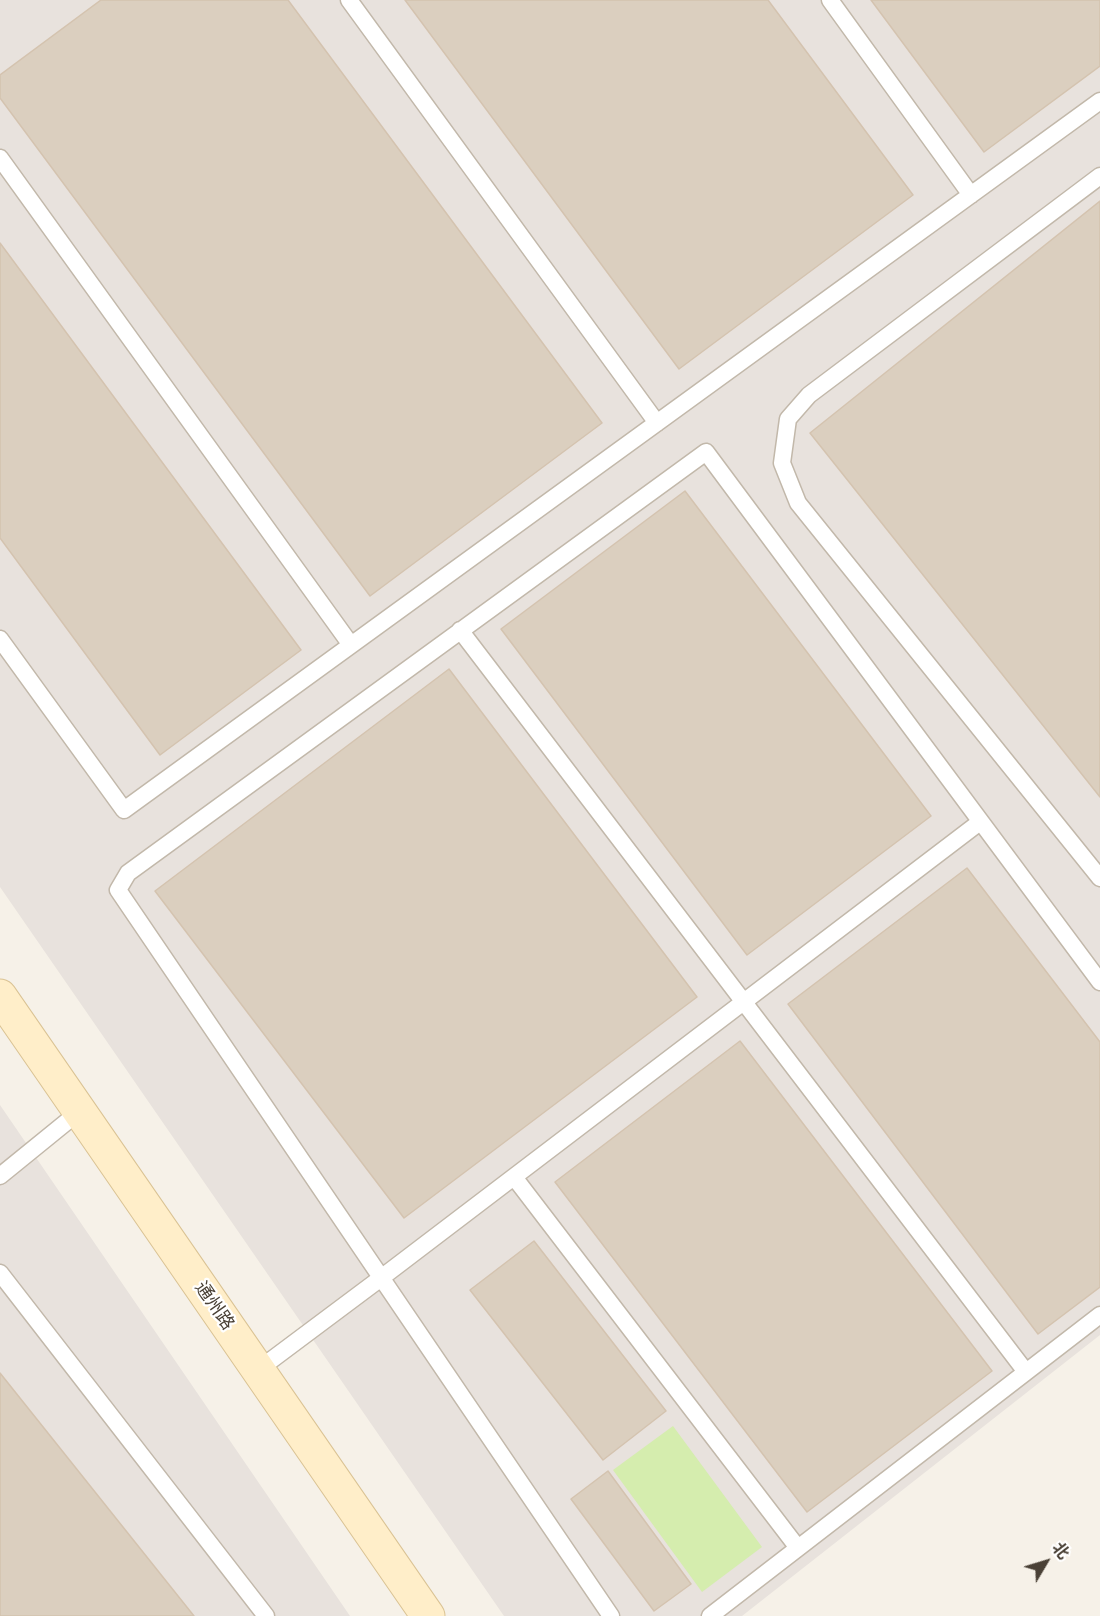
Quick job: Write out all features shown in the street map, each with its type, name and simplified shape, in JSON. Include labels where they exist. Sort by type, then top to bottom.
[{"type":"street","name":"通州路","points":[[0,996],[428,1616]]},
{"type":"lane","points":[[348,0],[657,423]]},
{"type":"lane","points":[[830,0],[971,195]]},
{"type":"lane","points":[[0,639],[124,810],[1100,101]]},
{"type":"lane","points":[[0,158],[351,645]]},
{"type":"lane","points":[[1100,176],[809,395],[788,419],[782,463],[798,503],[1100,878]]},
{"type":"lane","points":[[611,1616],[118,890],[128,873],[706,452],[1100,982]]},
{"type":"lane","points":[[460,630],[1026,1372]]},
{"type":"lane","points":[[258,1370],[980,822]]},
{"type":"lane","points":[[0,1176],[80,1111]]},
{"type":"lane","points":[[514,1177],[798,1548]]},
{"type":"lane","points":[[0,1273],[266,1616]]},
{"type":"lane","points":[[710,1616],[1100,1315]]},
{"type":"shaded area","points":[[0,0],[1100,0],[1100,1335],[742,1616],[504,1616],[0,887]]},
{"type":"shaded area","points":[[0,1105],[350,1616],[0,1616]]},
{"type":"green space","points":[[673,1426],[762,1547],[702,1592],[613,1470]]},
{"type":"building","points":[[101,0],[288,0],[602,423],[370,596],[0,98],[0,75]]},
{"type":"building","points":[[405,0],[768,0],[913,195],[679,369]]},
{"type":"building","points":[[871,0],[1100,0],[1100,66],[984,152]]},
{"type":"building","points":[[1100,201],[1100,797],[810,433]]},
{"type":"building","points":[[0,243],[301,650],[160,755],[0,538]]},
{"type":"building","points":[[685,491],[931,816],[747,955],[501,629]]},
{"type":"building","points":[[449,669],[697,997],[404,1218],[155,891]]},
{"type":"building","points":[[967,868],[1100,1042],[1100,1287],[1038,1334],[788,1004]]},
{"type":"building","points":[[740,1041],[992,1371],[807,1512],[555,1182]]},
{"type":"building","points":[[534,1241],[666,1411],[603,1460],[470,1290]]},
{"type":"building","points":[[0,1373],[194,1616],[0,1616]]},
{"type":"building","points":[[608,1471],[691,1584],[654,1611],[571,1499]]}]
